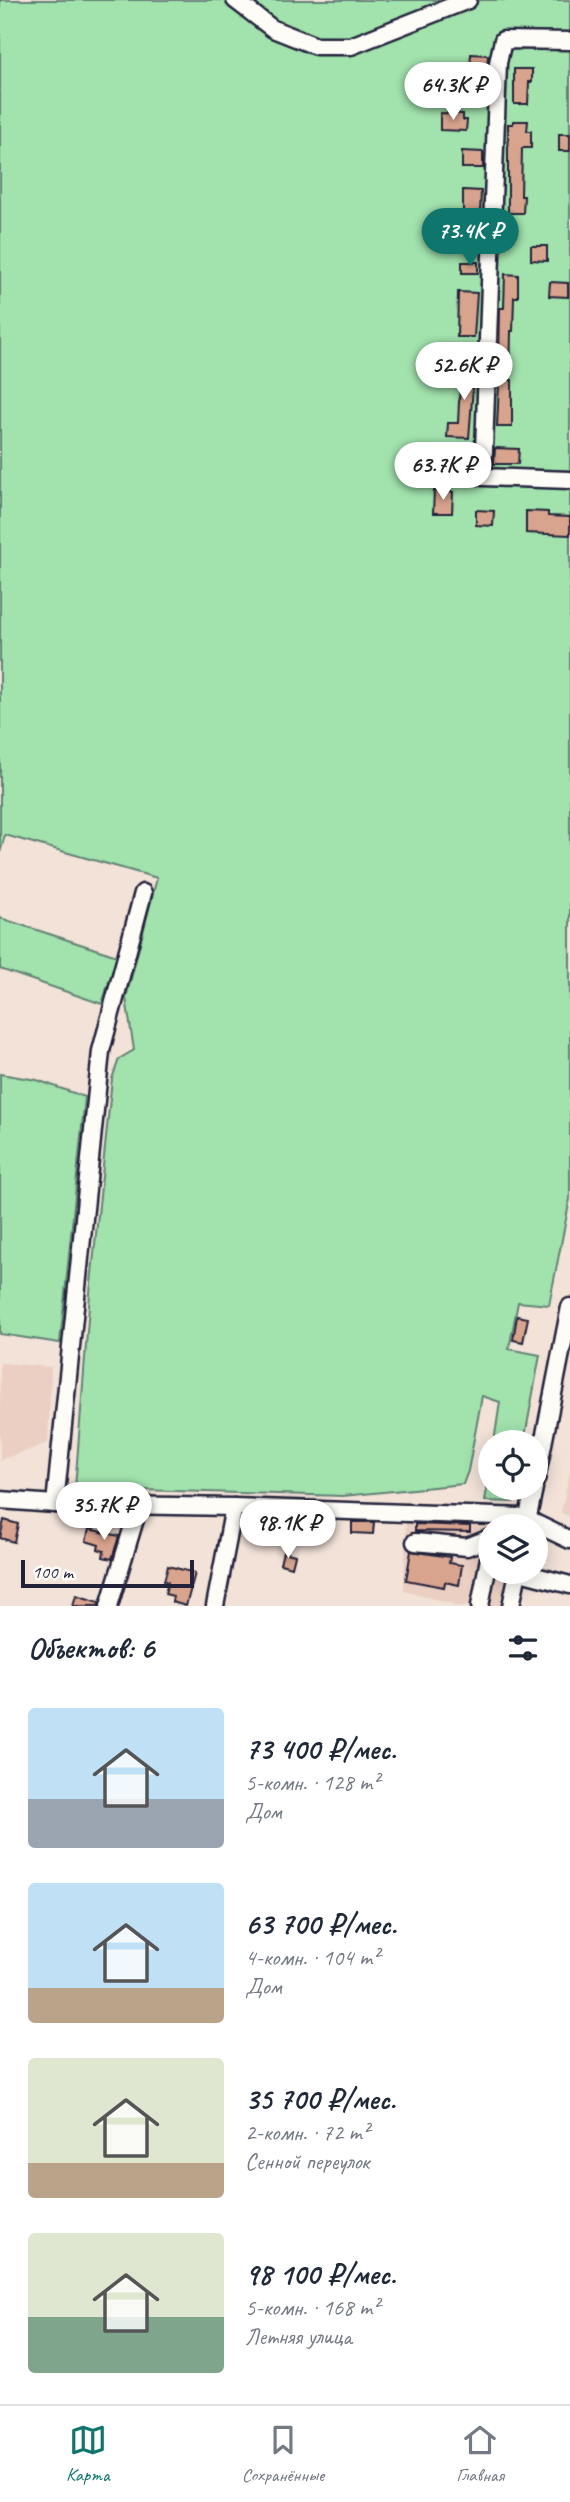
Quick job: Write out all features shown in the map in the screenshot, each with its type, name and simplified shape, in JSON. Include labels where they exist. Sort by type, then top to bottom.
[{"type":"street","points":[[235,0],[273,30],[316,46],[351,46],[468,0]]},
{"type":"street","points":[[570,41],[503,40],[498,63],[483,477],[570,480]]},
{"type":"street","points":[[55,1504],[102,1051],[143,893]]},
{"type":"street","points":[[546,1430],[570,1307]]},
{"type":"street","points":[[0,1495],[55,1504],[234,1507],[478,1520]]},
{"type":"street","points":[[109,1606],[139,1506]]},
{"type":"street","points":[[215,1606],[234,1507]]},
{"type":"street","points":[[548,1532],[570,1540]]},
{"type":"street","points":[[415,1542],[467,1546],[478,1542]]},
{"type":"street","points":[[548,1579],[570,1585]]},
{"type":"street","points":[[480,1606],[484,1584]]},
{"type":"street","points":[[511,1606],[516,1584]]},
{"type":"shaded area","points":[[0,1363],[51,1367],[48,1443],[0,1460]]},
{"type":"shaded area","points":[[570,1471],[570,1516],[561,1513]]},
{"type":"shaded area","points":[[406,1516],[478,1518],[478,1584],[505,1584],[501,1606],[453,1606],[404,1590]]},
{"type":"green space","points":[[0,0],[570,0],[570,1199],[549,1305],[518,1302],[509,1349],[540,1355],[526,1430],[496,1430],[500,1402],[482,1396],[468,1471],[463,1484],[343,1496],[75,1488],[90,1293],[112,1079],[119,1059],[134,1050],[126,998],[157,878],[5,835],[0,853]]},
{"type":"green space","points":[[0,918],[117,956],[102,1004],[0,969]]},
{"type":"green space","points":[[0,1074],[37,1080],[85,1097],[60,1343],[0,1334]]},
{"type":"green space","points":[[485,1500],[513,1500],[513,1502]]},
{"type":"building","points":[[471,54],[488,55],[487,69],[470,68]]},
{"type":"building","points":[[514,69],[532,69],[528,104],[514,104]]},
{"type":"building","points":[[466,89],[484,90],[484,103],[466,103]]},
{"type":"building","points":[[440,113],[463,114],[463,120],[467,120],[466,131],[440,130]]},
{"type":"building","points":[[513,121],[528,121],[527,131],[531,131],[531,148],[522,148],[523,213],[508,213],[508,124],[513,124]]},
{"type":"building","points":[[559,134],[570,134],[570,151],[559,151]]},
{"type":"building","points":[[462,151],[483,152],[483,168],[462,168]]},
{"type":"building","points":[[463,190],[481,191],[479,235],[463,235]]},
{"type":"building","points":[[531,246],[547,246],[547,261],[531,260]]},
{"type":"building","points":[[462,262],[478,262],[478,273],[462,273]]},
{"type":"building","points":[[505,274],[518,275],[518,297],[514,297],[511,331],[512,427],[497,427],[500,308],[504,308]]},
{"type":"building","points":[[550,282],[568,283],[568,297],[549,296]]},
{"type":"building","points":[[458,292],[477,293],[474,337],[457,337]]},
{"type":"building","points":[[461,361],[475,361],[469,438],[447,437],[448,423],[458,423]]},
{"type":"building","points":[[495,448],[519,449],[518,464],[494,464]]},
{"type":"building","points":[[454,457],[470,458],[469,472],[454,471]]},
{"type":"building","points":[[434,491],[453,492],[452,513],[433,513]]},
{"type":"building","points":[[476,510],[494,511],[493,526],[476,525]]},
{"type":"building","points":[[526,511],[570,517],[570,535],[526,533]]},
{"type":"building","points":[[517,1316],[528,1318],[523,1342],[513,1340]]},
{"type":"building","points":[[4,1520],[18,1524],[14,1542],[0,1538]]},
{"type":"building","points":[[352,1522],[374,1522],[373,1534],[352,1533]]},
{"type":"building","points":[[415,1524],[470,1526],[470,1532],[415,1531]]},
{"type":"building","points":[[89,1529],[119,1536],[112,1559],[103,1557],[104,1551],[98,1549],[99,1545],[86,1541]]},
{"type":"building","points":[[411,1551],[450,1557],[449,1563],[462,1565],[459,1585],[445,1582],[444,1587],[406,1580]]},
{"type":"building","points":[[283,1552],[295,1555],[292,1567],[280,1564]]},
{"type":"building","points":[[168,1566],[195,1573],[186,1606],[172,1602],[173,1596],[165,1594],[168,1582],[164,1581]]},
{"type":"building","points":[[76,1595],[99,1602],[99,1606],[73,1606]]}]
